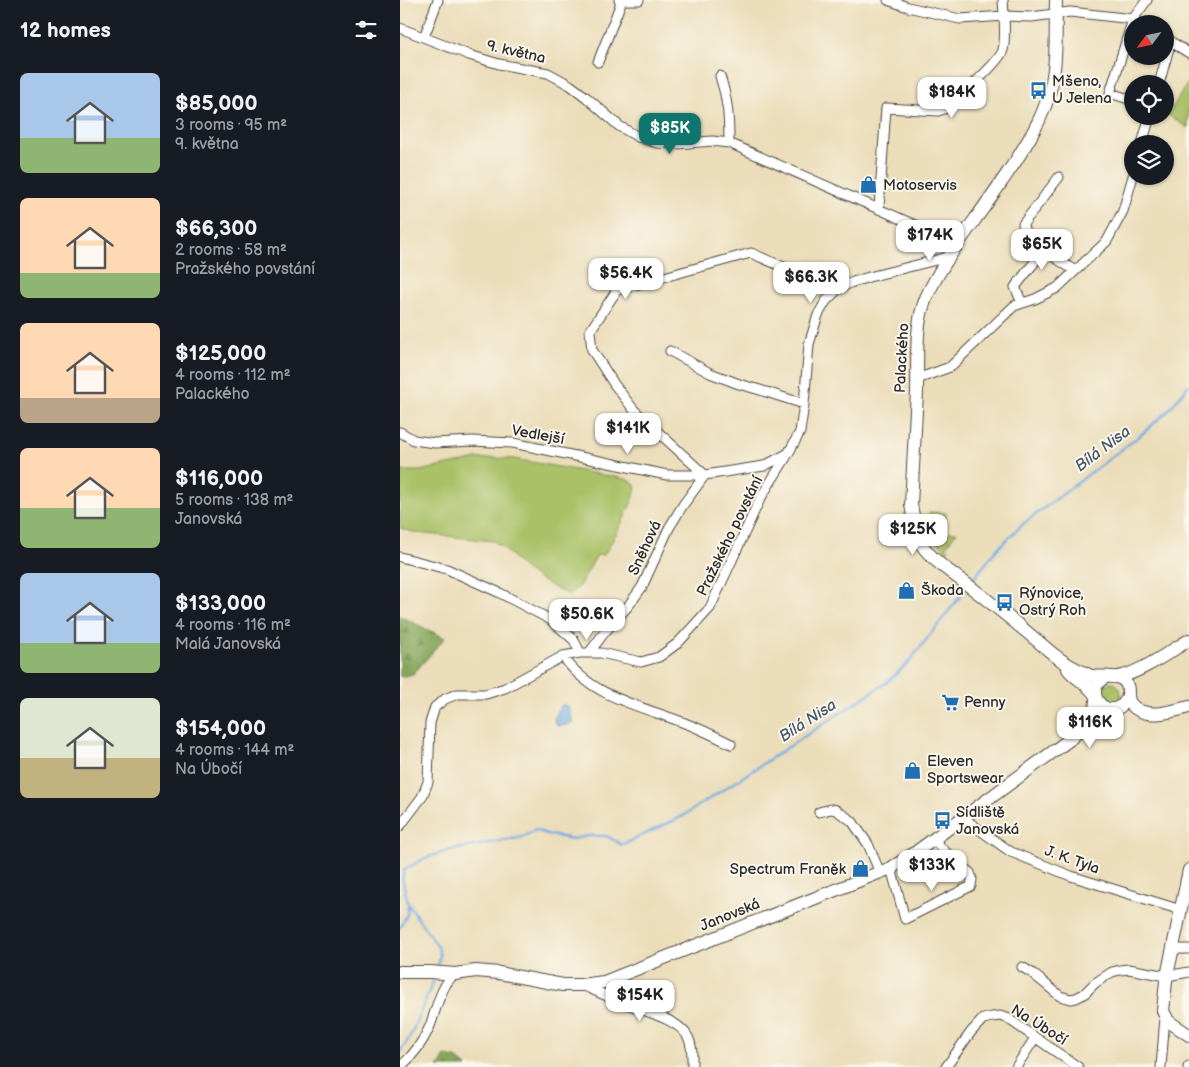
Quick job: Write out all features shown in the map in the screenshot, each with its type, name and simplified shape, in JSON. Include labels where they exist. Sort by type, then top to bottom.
[{"type":"street","points":[[424,38],[438,0]]},
{"type":"street","points":[[598,62],[621,0],[639,0]]},
{"type":"street","points":[[888,0],[960,19],[1005,16],[1031,17],[1070,12],[1124,20]]},
{"type":"street","points":[[879,208],[886,108],[938,110],[950,106],[997,61],[1002,50],[1005,16],[1003,0]]},
{"type":"street","name":"Palackého","points":[[1056,0],[1053,75],[1049,94],[1038,124],[991,198],[948,257],[933,283],[921,314],[911,505],[914,524],[920,540],[929,553],[1058,658],[1088,675],[1112,677]]},
{"type":"street","points":[[1140,15],[1147,0]]},
{"type":"street","name":"9. května","points":[[400,28],[469,55],[499,64],[548,73],[586,96],[619,126],[638,137],[658,143],[677,144],[712,141],[729,143],[958,244]]},
{"type":"street","points":[[1174,43],[1189,53]]},
{"type":"street","points":[[1124,56],[1110,93],[1124,97]]},
{"type":"street","points":[[720,76],[726,92],[729,143]]},
{"type":"street","points":[[1059,177],[1023,224],[1023,228],[1026,234],[1044,250],[1075,271]]},
{"type":"street","points":[[917,379],[950,367],[1014,306],[1035,299],[1057,288],[1106,241],[1123,211],[1130,185]]},
{"type":"street","points":[[1022,303],[1015,287],[1044,250]]},
{"type":"street","points":[[705,475],[634,410],[592,350],[590,331],[617,290],[751,253],[837,290]]},
{"type":"street","name":"Pražského povstání","points":[[400,826],[422,797],[428,782],[430,723],[435,707],[445,698],[457,694],[486,694],[505,688],[563,656],[600,653],[641,662],[659,657],[678,643],[710,608],[760,499],[800,432],[810,344],[818,315],[826,302],[837,290],[850,283],[869,276],[948,257]]},
{"type":"street","points":[[670,351],[710,373],[804,404]]},
{"type":"street","name":"Vedlejší","points":[[400,432],[414,440],[435,443],[472,441],[513,443],[667,475],[705,475],[764,466],[788,454]]},
{"type":"street","name":"Sněhová","points":[[584,653],[629,605],[642,587],[669,528],[683,504],[705,475]]},
{"type":"street","points":[[400,558],[447,569],[500,592],[551,620],[574,640],[584,653]]},
{"type":"street","points":[[1172,711],[1158,717],[1144,719],[1123,710],[1102,707],[1096,698],[1096,686],[1102,679],[1126,675],[1189,640]]},
{"type":"street","points":[[1113,709],[1124,703],[1132,684],[1189,640]]},
{"type":"street","points":[[563,656],[584,680],[599,690],[683,722],[731,744]]},
{"type":"street","name":"Palackého","points":[[1058,658],[1071,674],[1091,689],[1096,698]]},
{"type":"street","points":[[1112,677],[1125,683],[1130,702],[1142,712],[1156,714],[1189,707]]},
{"type":"street","name":"Janovská","points":[[400,972],[450,973],[476,971],[499,973],[563,985],[604,982],[885,870],[912,855],[1069,740],[1093,714],[1096,698]]},
{"type":"street","name":"Janovská","points":[[1039,763],[1079,740],[1106,713],[1113,709]]},
{"type":"street","points":[[819,812],[831,809],[836,810],[852,821],[885,870],[905,918],[970,886],[972,879],[970,873],[943,850],[934,839]]},
{"type":"street","name":"J. K. Tyla","points":[[963,818],[1011,852],[1071,876],[1181,910]]},
{"type":"street","points":[[1189,870],[1167,976],[1163,1006],[1163,1011],[1168,1021],[1189,1035]]},
{"type":"street","points":[[1173,949],[1189,949]]},
{"type":"street","points":[[1022,967],[1060,996],[1071,999],[1084,994],[1095,983],[1112,972],[1120,970],[1130,969],[1167,976],[1189,972]]},
{"type":"street","points":[[400,1067],[415,1052],[429,1028],[450,973]]},
{"type":"street","points":[[582,985],[623,1003],[670,1020],[684,1030],[689,1037],[692,1047],[692,1067]]},
{"type":"street","name":"Na Úbočí","points":[[946,1067],[971,1032],[983,1019],[1000,1016],[1007,1018],[1078,1067]]},
{"type":"street","points":[[1161,1067],[1165,1017]]},
{"type":"street","points":[[1016,1067],[1035,1038]]},
{"type":"green space","points":[[1188,82],[1188,128],[1174,119],[1174,105]]},
{"type":"green space","points":[[477,459],[514,459],[626,479],[635,486],[629,509],[607,550],[604,555],[597,555],[580,585],[570,595],[533,575],[493,541],[416,533],[400,528],[400,471],[419,471]]},
{"type":"green space","points":[[929,512],[946,513],[946,528],[930,527]]},
{"type":"green space","points":[[932,532],[957,532],[946,546],[949,549],[947,551]]},
{"type":"green space","points":[[400,616],[445,638],[413,674],[400,677]]},
{"type":"green space","points":[[1111,683],[1118,686],[1121,693],[1118,700],[1111,703],[1104,700],[1101,693],[1104,686]]},
{"type":"green space","points":[[445,1056],[456,1058],[467,1067],[438,1067]]},
{"type":"water","points":[[562,705],[568,706],[573,722],[557,726],[554,719]]},
{"type":"waterway","name":"Bílá Nisa","points":[[971,582],[997,549],[1023,524],[1142,434],[1167,412],[1189,385]]},
{"type":"waterway","name":"Bílá Nisa","points":[[400,928],[407,915],[408,903],[402,878],[405,869],[425,858],[451,850],[523,837],[535,830],[573,839],[588,836],[607,836],[622,845],[683,816],[886,683],[908,663],[966,589]]},
{"type":"waterway","points":[[408,904],[438,947],[440,956],[437,969]]},
{"type":"waterway","points":[[400,1052],[410,1037],[435,976]]},
{"type":"place","name":"Mšeno, U Jelena","points":[[1038,90]]},
{"type":"place","name":"Motoservis","points":[[869,185]]},
{"type":"place","name":"Škoda","points":[[907,590]]},
{"type":"place","name":"Rýnovice, Ostrý Roh","points":[[1005,602]]},
{"type":"place","name":"Penny","points":[[950,702]]},
{"type":"place","name":"Eleven Sportswear","points":[[913,770]]},
{"type":"place","name":"Sídliště Janovská","points":[[942,821]]},
{"type":"place","name":"Spectrum Franěk","points":[[860,869]]}]
